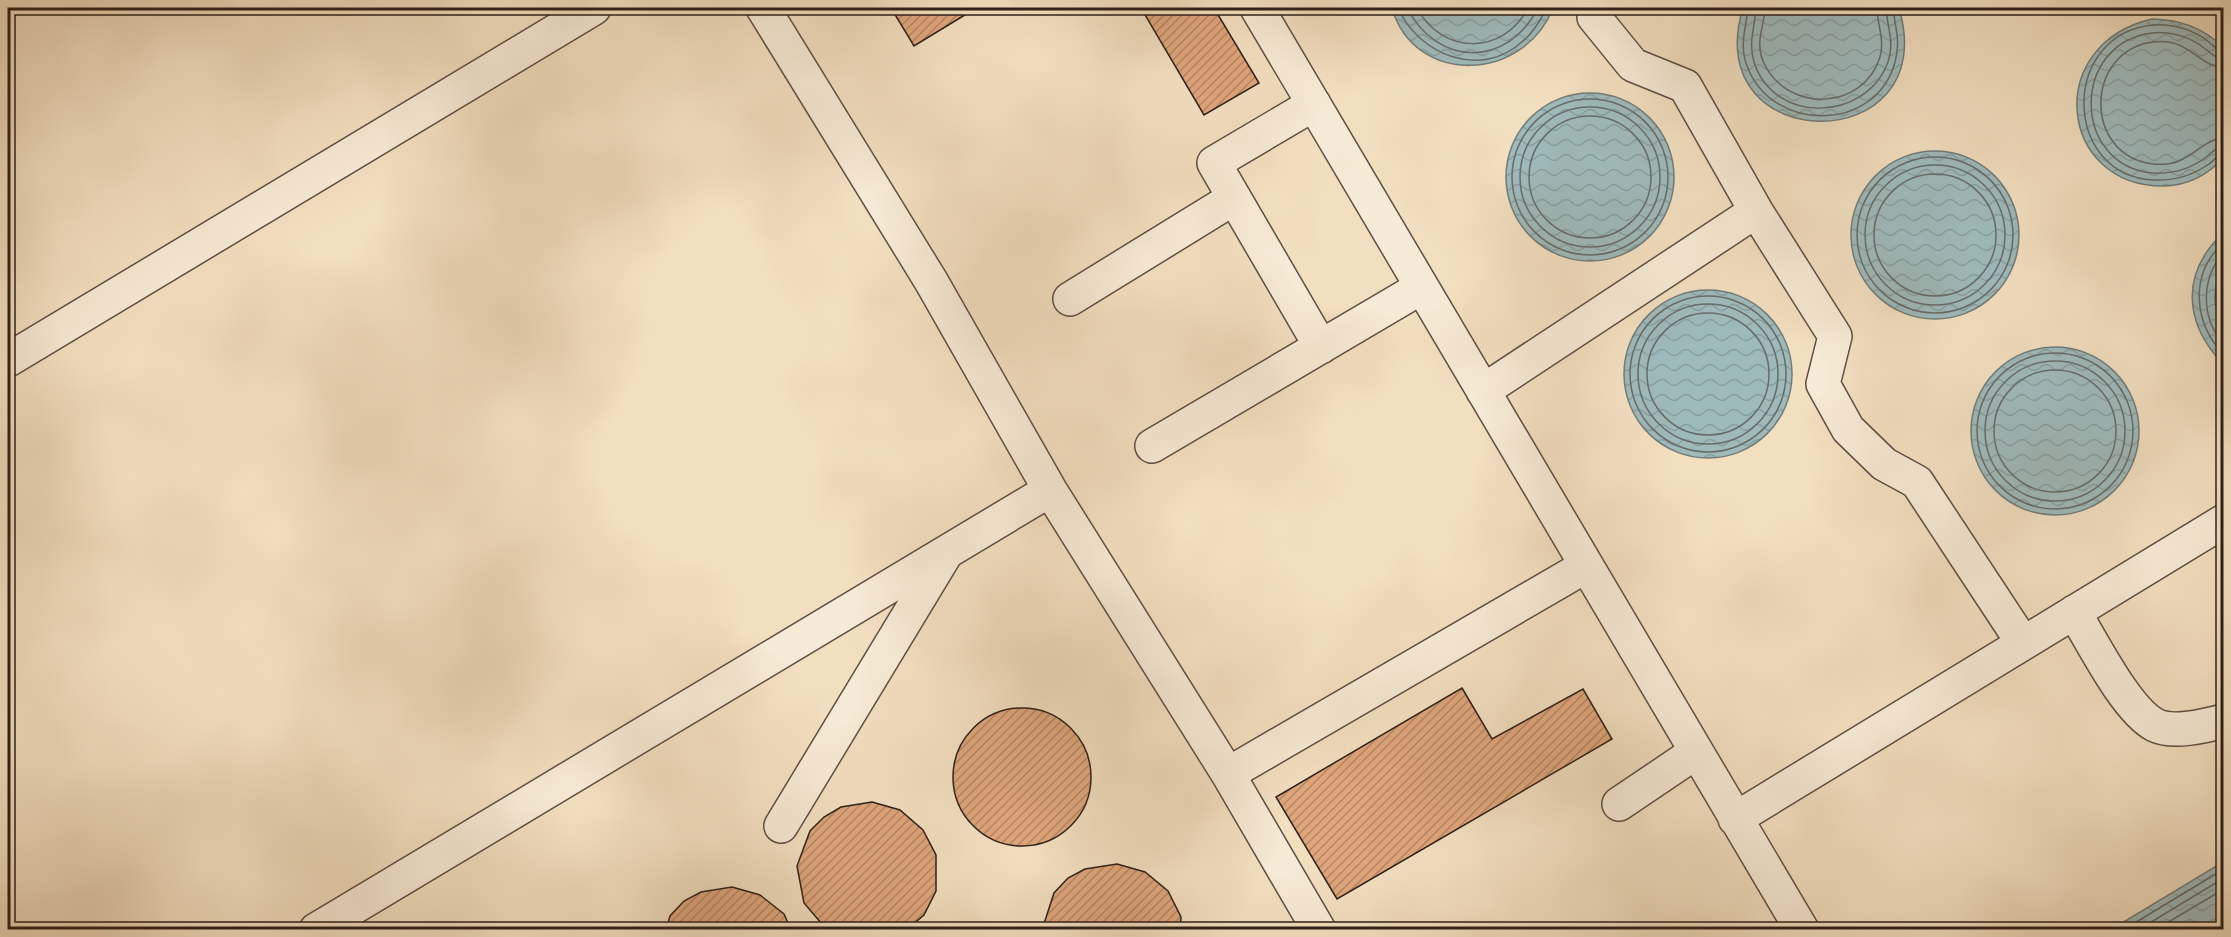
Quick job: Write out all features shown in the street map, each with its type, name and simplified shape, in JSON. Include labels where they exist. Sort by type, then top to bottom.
[{"type":"lane","points":[[8,360],[594,8]]},
{"type":"lane","points":[[763,8],[931,281],[1050,490],[1228,774],[1319,930]]},
{"type":"lane","points":[[1257,8],[1802,930]]},
{"type":"lane","points":[[1595,8],[1594,17],[1633,65],[1685,86],[1756,211],[1835,336],[1823,384],[1848,429],[1884,464],[1917,482],[2023,643]]},
{"type":"lane","points":[[1314,104],[1214,163],[1321,347]]},
{"type":"lane","points":[[1070,299],[1234,198]]},
{"type":"lane","points":[[1483,391],[1756,211]]},
{"type":"lane","points":[[1152,446],[1422,287]]},
{"type":"lane","points":[[316,930],[1050,490]]},
{"type":"lane","points":[[1735,819],[2223,521]]},
{"type":"lane","points":[[781,826],[948,551]]},
{"type":"lane","points":[[1228,774],[1586,566]]},
{"type":"lane","points":[[2074,612],[2135,709],[2156,726],[2195,729],[2223,721]]},
{"type":"lane","points":[[1619,804],[1696,752]]},
{"type":"water","points":[[1392,8],[1553,8],[1539,32],[1519,50],[1495,61],[1470,65],[1445,62],[1423,52],[1404,34]]},
{"type":"water","points":[[1743,8],[1899,8],[1903,58],[1887,93],[1857,114],[1821,121],[1784,114],[1754,93],[1738,57]]},
{"type":"water","points":[[2152,19],[2190,26],[2207,34],[2223,47],[2223,158],[2211,170],[2189,182],[2163,186],[2128,180],[2102,163],[2085,140],[2077,112],[2080,83],[2093,56],[2117,33]]},
{"type":"water","points":[[1590,93],[1622,100],[1637,107],[1649,118],[1660,130],[1667,145],[1674,177],[1667,209],[1660,224],[1649,236],[1637,247],[1622,254],[1590,261],[1558,254],[1543,247],[1531,236],[1520,224],[1513,209],[1506,177],[1513,145],[1520,130],[1531,118],[1543,107],[1558,100]]},
{"type":"water","points":[[1935,151],[1967,158],[1982,165],[1994,176],[2005,188],[2012,203],[2019,235],[2012,267],[2005,282],[1994,294],[1982,305],[1967,312],[1935,319],[1903,312],[1888,305],[1876,294],[1865,282],[1858,267],[1851,235],[1858,203],[1865,188],[1876,176],[1888,165],[1903,158]]},
{"type":"water","points":[[2223,233],[2223,364],[2200,332],[2192,298],[2199,265]]},
{"type":"water","points":[[1708,290],[1740,297],[1755,304],[1767,315],[1778,327],[1785,342],[1792,374],[1785,406],[1778,421],[1767,433],[1755,444],[1740,451],[1708,458],[1676,451],[1661,444],[1649,433],[1638,421],[1631,406],[1624,374],[1631,342],[1638,327],[1649,315],[1661,304],[1676,297]]},
{"type":"water","points":[[2055,347],[2087,354],[2102,361],[2114,372],[2125,384],[2132,399],[2139,431],[2132,463],[2125,478],[2114,490],[2102,501],[2087,508],[2055,515],[2023,508],[2008,501],[1996,490],[1985,478],[1978,463],[1971,431],[1978,399],[1985,384],[1996,372],[2008,361],[2023,354]]},
{"type":"water","points":[[2223,862],[2223,929],[2112,929]]},
{"type":"building","points":[[891,8],[971,8],[973,10],[914,46]]},
{"type":"building","points":[[1141,8],[1214,8],[1259,83],[1204,115]]},
{"type":"building","points":[[1462,688],[1492,739],[1583,689],[1612,739],[1337,899],[1276,797]]},
{"type":"building","points":[[1022,708],[1049,713],[1061,719],[1071,728],[1080,738],[1086,750],[1091,777],[1086,804],[1080,816],[1071,826],[1061,835],[1049,841],[1022,846],[995,841],[983,835],[973,826],[964,816],[958,804],[953,777],[958,750],[964,738],[973,728],[983,719],[995,713]]},
{"type":"building","points":[[872,802],[900,810],[923,830],[936,855],[936,891],[924,915],[906,930],[827,930],[804,903],[797,866],[810,831],[824,817],[841,807]]},
{"type":"building","points":[[1117,864],[1145,872],[1168,891],[1181,917],[1180,930],[1042,930],[1054,893],[1068,878],[1085,869]]},
{"type":"building","points":[[732,887],[760,895],[784,914],[791,930],[666,930],[670,916],[684,901],[701,892]]}]
